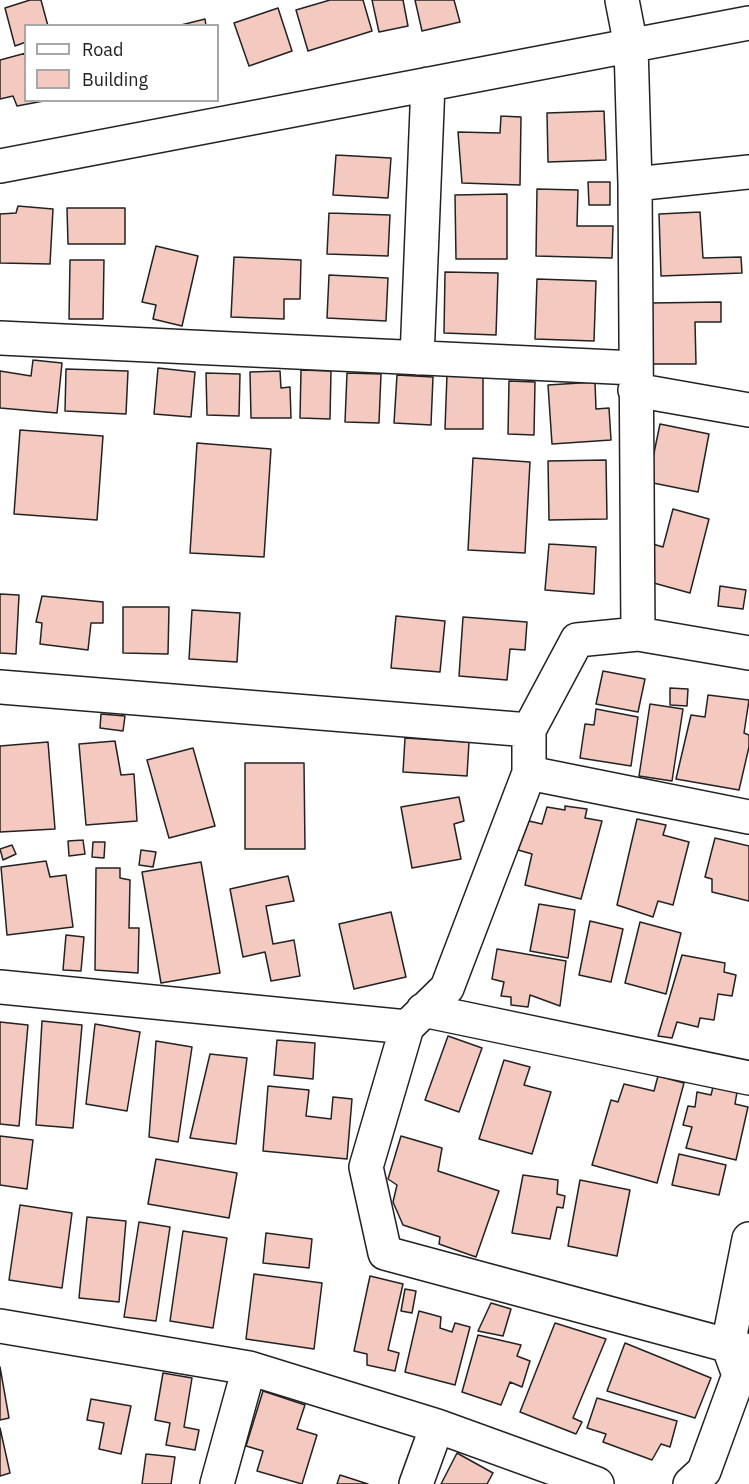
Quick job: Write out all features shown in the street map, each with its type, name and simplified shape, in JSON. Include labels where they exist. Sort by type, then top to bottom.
[{"type":"street","points":[[622,0],[631,46],[635,184],[638,634]]},
{"type":"street","points":[[0,166],[749,23]]},
{"type":"street","points":[[417,357],[428,84]]},
{"type":"street","points":[[635,184],[749,172]]},
{"type":"street","points":[[0,338],[417,357],[635,379],[749,410]]},
{"type":"street","points":[[738,1348],[385,1253],[366,1167],[415,1019],[447,988],[529,774],[530,730],[577,640],[638,634],[749,653]]},
{"type":"street","points":[[0,687],[530,730]]},
{"type":"street","points":[[529,774],[749,817]]},
{"type":"street","points":[[0,987],[415,1019],[749,1078]]},
{"type":"street","points":[[702,1480],[739,1375],[738,1348],[749,1239]]},
{"type":"street","points":[[0,1326],[249,1368],[436,1426],[597,1484]]},
{"type":"street","points":[[217,1484],[249,1368]]},
{"type":"street","points":[[416,1484],[436,1426]]},
{"type":"building","points":[[30,0],[41,0],[47,24],[24,24],[24,43],[15,46],[5,8]]},
{"type":"building","points":[[330,0],[363,0],[372,31],[308,51],[296,10]]},
{"type":"building","points":[[372,0],[403,0],[408,26],[379,32]]},
{"type":"building","points":[[415,0],[454,0],[460,22],[422,31]]},
{"type":"building","points":[[278,8],[292,51],[249,66],[234,23]]},
{"type":"building","points":[[205,19],[206,24],[185,24]]},
{"type":"building","points":[[24,54],[24,102],[38,102],[17,106],[13,96],[0,99],[0,60]]},
{"type":"building","points":[[604,111],[606,160],[548,162],[547,113]]},
{"type":"building","points":[[501,116],[521,117],[520,185],[462,183],[458,132],[500,133]]},
{"type":"building","points":[[336,155],[391,158],[388,198],[333,195]]},
{"type":"building","points":[[588,182],[610,182],[610,205],[589,205]]},
{"type":"building","points":[[537,189],[578,190],[577,226],[613,226],[612,258],[536,256]]},
{"type":"building","points":[[507,194],[507,259],[456,259],[455,195]]},
{"type":"building","points":[[18,206],[53,209],[50,264],[0,263],[0,214],[16,213]]},
{"type":"building","points":[[67,208],[125,208],[125,244],[68,244]]},
{"type":"building","points":[[700,212],[703,258],[741,257],[742,273],[661,276],[659,214]]},
{"type":"building","points":[[329,213],[390,215],[388,256],[327,254]]},
{"type":"building","points":[[156,246],[198,256],[182,326],[153,319],[156,305],[142,302]]},
{"type":"building","points":[[234,257],[301,260],[300,299],[284,299],[284,319],[231,317]]},
{"type":"building","points":[[70,260],[104,260],[103,319],[69,319]]},
{"type":"building","points":[[445,272],[498,273],[496,335],[444,333]]},
{"type":"building","points":[[329,275],[388,278],[386,321],[327,318]]},
{"type":"building","points":[[537,279],[596,281],[594,341],[535,339]]},
{"type":"building","points":[[721,302],[721,322],[695,322],[696,364],[652,364],[651,303]]},
{"type":"building","points":[[33,360],[62,363],[57,413],[0,408],[0,371],[31,376]]},
{"type":"building","points":[[158,368],[195,372],[191,417],[154,414]]},
{"type":"building","points":[[66,369],[128,371],[126,414],[65,411]]},
{"type":"building","points":[[301,370],[331,371],[330,419],[300,418]]},
{"type":"building","points":[[280,371],[281,388],[290,387],[291,418],[251,418],[250,372]]},
{"type":"building","points":[[206,373],[240,374],[239,416],[207,415]]},
{"type":"building","points":[[347,373],[381,374],[379,423],[345,422]]},
{"type":"building","points":[[447,374],[483,374],[483,429],[445,429]]},
{"type":"building","points":[[397,375],[433,377],[431,425],[394,423]]},
{"type":"building","points":[[509,381],[535,382],[534,435],[508,434]]},
{"type":"building","points":[[595,382],[596,409],[609,408],[611,440],[552,444],[548,385]]},
{"type":"building","points":[[660,424],[709,434],[698,492],[648,482]]},
{"type":"building","points":[[20,430],[103,436],[97,520],[14,514]]},
{"type":"building","points":[[197,443],[271,449],[264,557],[190,553]]},
{"type":"building","points":[[473,458],[530,462],[525,553],[468,550]]},
{"type":"building","points":[[606,460],[607,519],[549,520],[548,461]]},
{"type":"building","points":[[673,509],[709,519],[690,593],[650,582],[646,542],[663,547]]},
{"type":"building","points":[[549,544],[596,547],[594,594],[545,590]]},
{"type":"building","points":[[720,586],[746,590],[743,609],[718,606]]},
{"type":"building","points":[[0,594],[19,595],[16,654],[0,653]]},
{"type":"building","points":[[42,596],[103,602],[103,623],[91,623],[88,650],[40,644],[42,623],[36,622]]},
{"type":"building","points":[[123,607],[169,607],[168,654],[123,653]]},
{"type":"building","points":[[192,610],[240,613],[237,662],[189,659]]},
{"type":"building","points":[[396,616],[445,621],[440,672],[391,668]]},
{"type":"building","points":[[463,617],[527,622],[525,650],[510,649],[507,680],[459,676]]},
{"type":"building","points":[[603,671],[645,679],[638,712],[596,704]]},
{"type":"building","points":[[670,688],[688,689],[687,706],[670,705]]},
{"type":"building","points":[[708,695],[749,700],[744,733],[749,735],[749,747],[739,790],[676,779],[691,715],[705,717]]},
{"type":"building","points":[[650,704],[683,709],[672,781],[639,776]]},
{"type":"building","points":[[596,709],[638,717],[631,766],[580,758],[585,724],[594,725]]},
{"type":"building","points":[[101,714],[125,716],[123,731],[100,728]]},
{"type":"building","points":[[405,738],[469,742],[467,776],[403,772]]},
{"type":"building","points":[[115,741],[121,775],[134,774],[137,821],[86,825],[79,744]]},
{"type":"building","points":[[48,742],[55,829],[0,832],[0,746]]},
{"type":"building","points":[[193,748],[215,826],[169,838],[147,760]]},
{"type":"building","points":[[245,763],[304,763],[305,849],[245,849]]},
{"type":"building","points":[[459,797],[464,821],[454,824],[461,859],[412,868],[401,807]]},
{"type":"building","points":[[565,806],[587,809],[585,818],[602,821],[581,899],[525,885],[532,854],[518,850],[529,821],[542,824],[547,807],[565,810]]},
{"type":"building","points":[[637,819],[666,825],[663,835],[689,842],[673,905],[658,901],[653,917],[617,905]]},
{"type":"building","points":[[715,838],[749,846],[749,901],[712,892],[712,879],[705,877]]},
{"type":"building","points":[[83,840],[85,854],[69,856],[68,841]]},
{"type":"building","points":[[93,842],[105,842],[104,858],[92,857]]},
{"type":"building","points":[[12,845],[16,854],[3,860],[0,849]]},
{"type":"building","points":[[141,850],[156,852],[153,867],[139,865]]},
{"type":"building","points":[[46,861],[50,877],[66,875],[73,927],[7,935],[1,867]]},
{"type":"building","points":[[201,862],[220,973],[161,983],[142,872]]},
{"type":"building","points":[[96,868],[120,868],[120,878],[130,880],[129,928],[139,928],[138,973],[95,970]]},
{"type":"building","points":[[288,876],[294,901],[266,906],[273,944],[294,940],[300,976],[271,981],[265,952],[243,957],[230,889]]},
{"type":"building","points":[[539,904],[575,910],[568,958],[530,951]]},
{"type":"building","points":[[391,912],[406,977],[354,989],[339,924]]},
{"type":"building","points":[[590,921],[623,929],[611,982],[579,975]]},
{"type":"building","points":[[640,922],[681,933],[666,994],[625,983]]},
{"type":"building","points":[[66,935],[84,937],[81,971],[63,970]]},
{"type":"building","points":[[497,949],[566,961],[560,1006],[530,995],[528,1007],[511,1005],[511,997],[501,996],[504,982],[492,979]]},
{"type":"building","points":[[682,955],[725,963],[724,972],[736,975],[732,996],[718,994],[714,1020],[700,1018],[698,1027],[677,1022],[672,1038],[658,1036]]},
{"type":"building","points":[[42,1021],[82,1025],[73,1128],[36,1125]]},
{"type":"building","points":[[0,1022],[28,1025],[19,1126],[0,1124]]},
{"type":"building","points":[[95,1024],[140,1032],[127,1111],[86,1104]]},
{"type":"building","points":[[448,1036],[482,1048],[459,1112],[425,1100]]},
{"type":"building","points":[[277,1040],[315,1043],[313,1079],[274,1075]]},
{"type":"building","points":[[156,1041],[192,1047],[178,1142],[149,1137]]},
{"type":"building","points":[[210,1054],[247,1058],[236,1144],[190,1138]]},
{"type":"building","points":[[504,1060],[530,1067],[524,1085],[551,1092],[532,1154],[479,1139]]},
{"type":"building","points":[[658,1076],[684,1083],[657,1183],[592,1165],[611,1100],[618,1102],[624,1084],[654,1091]]},
{"type":"building","points":[[268,1086],[309,1090],[306,1116],[331,1119],[333,1097],[352,1099],[347,1159],[263,1151]]},
{"type":"building","points":[[713,1087],[737,1092],[735,1104],[748,1107],[736,1160],[686,1148],[692,1127],[683,1125],[688,1106],[695,1107],[697,1092],[711,1095]]},
{"type":"building","points":[[0,1136],[33,1140],[27,1189],[0,1185]]},
{"type":"building","points":[[401,1136],[442,1148],[438,1171],[499,1191],[476,1257],[439,1244],[440,1237],[403,1225],[393,1202],[397,1185],[388,1179]]},
{"type":"building","points":[[679,1154],[726,1165],[719,1195],[672,1185]]},
{"type":"building","points":[[156,1159],[237,1173],[229,1218],[148,1204]]},
{"type":"building","points":[[523,1175],[558,1180],[557,1194],[565,1196],[563,1208],[557,1207],[550,1239],[512,1233]]},
{"type":"building","points":[[580,1180],[630,1190],[617,1256],[568,1246]]},
{"type":"building","points":[[20,1205],[72,1213],[62,1288],[9,1280]]},
{"type":"building","points":[[87,1217],[126,1221],[119,1302],[79,1298]]},
{"type":"building","points":[[139,1222],[170,1227],[156,1321],[124,1317]]},
{"type":"building","points":[[183,1231],[227,1238],[213,1328],[170,1321]]},
{"type":"building","points":[[266,1233],[312,1239],[309,1268],[263,1263]]},
{"type":"building","points":[[254,1274],[322,1283],[314,1349],[246,1339]]},
{"type":"building","points":[[370,1276],[403,1284],[388,1350],[399,1353],[395,1371],[367,1365],[367,1354],[354,1351]]},
{"type":"building","points":[[405,1289],[416,1291],[412,1313],[401,1311]]},
{"type":"building","points":[[491,1303],[511,1309],[503,1336],[478,1331]]},
{"type":"building","points":[[419,1311],[441,1317],[440,1328],[452,1332],[455,1323],[470,1327],[455,1385],[405,1372]]},
{"type":"building","points":[[555,1323],[606,1339],[573,1418],[582,1422],[576,1434],[520,1412]]},
{"type":"building","points":[[478,1335],[521,1345],[517,1356],[530,1361],[522,1387],[510,1382],[501,1405],[462,1392]]},
{"type":"building","points":[[625,1343],[711,1378],[695,1418],[607,1391]]},
{"type":"building","points":[[0,1367],[9,1418],[0,1420]]},
{"type":"building","points":[[163,1373],[192,1378],[184,1427],[199,1430],[195,1450],[166,1445],[170,1423],[155,1420]]},
{"type":"building","points":[[263,1391],[305,1405],[297,1429],[317,1435],[302,1484],[257,1471],[263,1451],[246,1446]]},
{"type":"building","points":[[597,1398],[677,1421],[670,1447],[661,1444],[652,1460],[603,1442],[606,1434],[587,1428]]},
{"type":"building","points":[[91,1399],[131,1406],[121,1454],[99,1449],[104,1423],[87,1420]]},
{"type":"building","points":[[0,1428],[10,1473],[0,1476]]},
{"type":"building","points":[[457,1453],[493,1473],[487,1484],[441,1484]]},
{"type":"building","points":[[146,1454],[175,1457],[171,1484],[142,1484]]},
{"type":"building","points":[[340,1475],[368,1484],[337,1484]]}]
